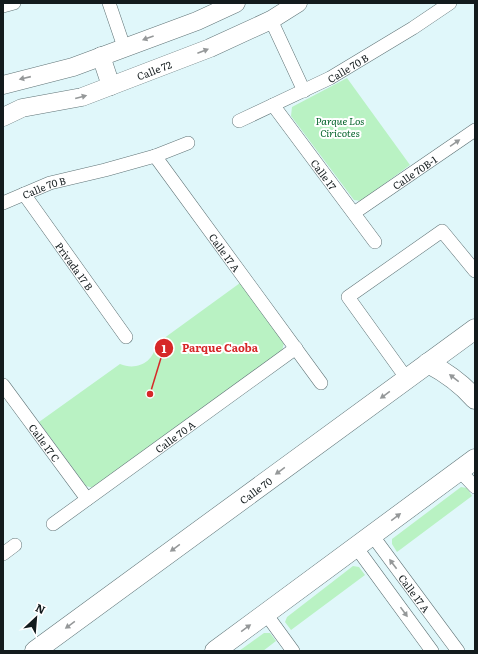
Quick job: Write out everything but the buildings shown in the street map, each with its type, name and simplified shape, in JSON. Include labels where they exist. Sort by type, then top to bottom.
[{"type":"main road","points":[[3,85],[73,67],[197,21],[236,3]]},
{"type":"main road","name":"Calle 72","points":[[3,117],[22,108],[82,97],[210,48],[271,20],[298,3]]},
{"type":"main road","points":[[101,56],[111,86]]},
{"type":"main road","points":[[49,72],[56,102]]},
{"type":"main road","name":"Calle 70","points":[[35,651],[475,329]]},
{"type":"main road","points":[[428,363],[446,372],[464,386],[475,399]]},
{"type":"main road","points":[[215,651],[467,465]]},
{"type":"street","points":[[3,6],[14,3]]},
{"type":"street","points":[[109,3],[124,47]]},
{"type":"street","name":"Calle 70 B","points":[[239,122],[330,78],[413,28],[450,3]]},
{"type":"street","points":[[271,20],[304,90]]},
{"type":"street","name":"Calle 17","points":[[273,105],[375,242]]},
{"type":"street","name":"Calle 70B-1","points":[[354,213],[475,130]]},
{"type":"street","name":"Calle 70 B","points":[[3,203],[50,183],[155,156],[188,143]]},
{"type":"street","name":"Calle 17 A","points":[[155,156],[321,383]]},
{"type":"street","name":"Privada 17 B","points":[[24,194],[126,337]]},
{"type":"street","points":[[407,379],[348,297],[442,231],[475,271]]},
{"type":"street","name":"Calle 70 A","points":[[53,524],[296,348]]},
{"type":"street","name":"Calle 17 C","points":[[3,385],[87,499]]},
{"type":"street","points":[[467,465],[475,486]]},
{"type":"street","name":"Calle 17 A","points":[[372,535],[458,651]]},
{"type":"street","points":[[3,554],[15,545]]},
{"type":"street","name":"Calle 17 A","points":[[356,547],[432,651]]},
{"type":"street","points":[[266,614],[293,651]]},
{"type":"green space","name":"Parque Los Ciricotes","points":[[347,78],[410,165],[361,201],[354,200],[291,116],[292,107]]},
{"type":"green space","points":[[240,283],[284,343],[282,351],[94,488],[86,486],[39,422],[120,364],[133,366],[144,363],[152,356],[156,344]]},
{"type":"green space","points":[[461,487],[467,488],[472,496],[397,552],[392,544],[392,539]]},
{"type":"green space","points":[[353,566],[359,567],[365,575],[291,630],[285,622],[287,617]]},
{"type":"green space","points":[[264,633],[270,633],[276,641],[263,651],[239,651]]},
{"type":"place","name":"Parque Caoba","points":[[150,394]]}]
